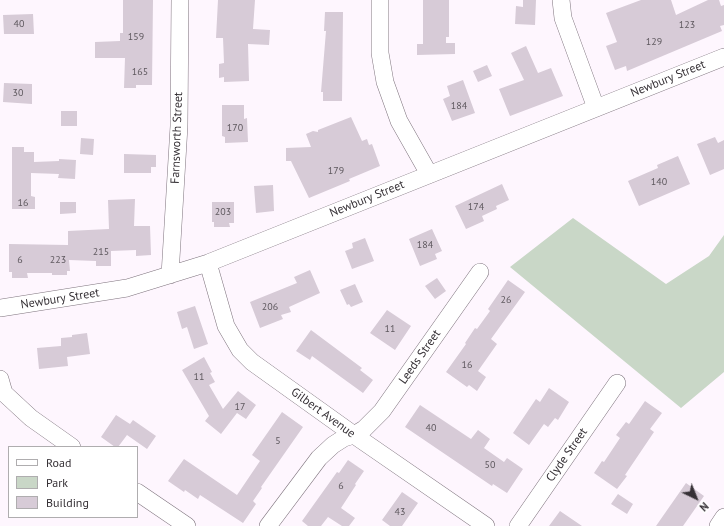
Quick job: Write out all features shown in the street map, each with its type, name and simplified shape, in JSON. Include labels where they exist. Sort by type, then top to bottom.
[{"type":"street","name":"Farnsworth Street","points":[[170,275],[178,126],[180,0]]},
{"type":"street","points":[[380,0],[380,53],[386,82],[399,121],[429,174]]},
{"type":"street","points":[[561,0],[563,18],[596,108]]},
{"type":"street","name":"Newbury Street","points":[[0,308],[127,288],[208,263],[724,57]]},
{"type":"street","name":"Gilbert Avenue","points":[[208,263],[226,326],[240,350],[252,362],[354,435],[486,526]]},
{"type":"street","name":"Leeds Street","points":[[268,526],[319,458],[333,445],[364,429],[382,411],[480,272]]},
{"type":"street","points":[[0,379],[4,393],[26,414],[71,446]]},
{"type":"street","name":"Clyde Street","points":[[518,526],[617,383]]},
{"type":"street","points":[[138,493],[187,526]]},
{"type":"street","points":[[718,526],[724,518]]},
{"type":"green space","points":[[573,218],[666,284],[709,256],[724,235],[724,372],[681,408],[510,267]]},
{"type":"building","points":[[123,0],[153,0],[152,85],[136,85],[136,88],[124,88],[125,58],[95,58],[95,42],[120,41],[120,33],[123,33]]},
{"type":"building","points":[[218,0],[255,0],[253,29],[270,30],[269,45],[248,44],[249,81],[224,82],[224,77],[219,78],[219,64],[224,63],[223,38],[216,38]]},
{"type":"building","points":[[423,0],[449,0],[449,37],[446,37],[446,43],[455,43],[455,54],[417,55],[417,44],[423,44]]},
{"type":"building","points":[[523,0],[536,0],[535,25],[515,24],[516,6],[523,7]]},
{"type":"building","points":[[641,0],[671,0],[676,15],[708,0],[719,0],[721,6],[724,5],[724,25],[720,26],[722,31],[627,71],[626,66],[615,70],[606,46],[617,42],[606,13]]},
{"type":"building","points":[[325,12],[343,12],[342,101],[323,101],[323,92],[321,92],[326,31],[324,31]]},
{"type":"building","points":[[33,14],[34,34],[4,34],[3,15]]},
{"type":"building","points":[[526,46],[538,73],[551,68],[563,96],[510,116],[499,89],[524,80],[511,53]]},
{"type":"building","points":[[487,65],[492,76],[478,82],[473,71]]},
{"type":"building","points":[[463,80],[475,113],[452,121],[443,99],[450,96],[447,86]]},
{"type":"building","points":[[4,83],[32,84],[32,104],[3,102]]},
{"type":"building","points":[[222,105],[244,105],[244,119],[247,118],[248,142],[225,143],[225,137],[222,136]]},
{"type":"building","points":[[61,111],[77,111],[77,126],[61,126]]},
{"type":"building","points":[[351,117],[362,141],[367,139],[369,145],[372,144],[380,166],[349,179],[350,181],[309,198],[291,161],[286,161],[286,148],[311,147],[306,134],[313,131],[318,132],[318,130]]},
{"type":"building","points":[[715,137],[718,143],[724,140],[724,169],[710,175],[697,144]]},
{"type":"building","points":[[81,138],[94,139],[93,155],[80,154]]},
{"type":"building","points":[[12,147],[24,147],[24,152],[34,152],[34,162],[59,161],[59,159],[76,160],[75,179],[58,178],[59,174],[31,173],[31,196],[35,197],[35,209],[12,209]]},
{"type":"building","points":[[124,154],[156,155],[156,167],[151,167],[151,173],[124,173]]},
{"type":"building","points":[[678,156],[690,184],[639,206],[628,181],[658,168],[657,165]]},
{"type":"building","points":[[502,184],[509,200],[496,206],[497,209],[482,216],[484,221],[466,229],[455,206]]},
{"type":"building","points":[[273,185],[274,211],[256,213],[254,186]]},
{"type":"building","points":[[135,199],[134,226],[150,226],[151,255],[136,256],[136,250],[111,251],[111,266],[96,266],[96,261],[69,260],[70,271],[67,271],[67,275],[52,275],[52,273],[27,273],[28,278],[12,278],[12,272],[9,272],[9,244],[68,245],[68,231],[109,229],[108,200]]},
{"type":"building","points":[[60,202],[76,202],[76,213],[60,214]]},
{"type":"building","points":[[212,202],[234,202],[234,223],[229,223],[230,227],[214,227],[214,222],[212,222]]},
{"type":"building","points":[[432,229],[442,251],[435,254],[437,259],[420,266],[409,239]]},
{"type":"building","points":[[365,238],[374,261],[352,269],[345,251],[353,248],[352,243]]},
{"type":"building","points":[[310,270],[320,293],[289,307],[291,312],[281,315],[283,319],[260,328],[250,302],[297,283],[294,277]]},
{"type":"building","points":[[437,278],[446,291],[435,299],[425,286]]},
{"type":"building","points":[[508,280],[525,292],[491,339],[497,344],[478,371],[486,377],[477,391],[469,385],[467,387],[446,372],[466,344],[465,343],[475,328],[477,329],[490,311],[488,309]]},
{"type":"building","points":[[355,284],[363,302],[351,307],[349,304],[347,305],[340,290]]},
{"type":"building","points":[[195,306],[208,344],[194,349],[187,327],[182,329],[177,312]]},
{"type":"building","points":[[387,310],[411,326],[395,350],[370,333]]},
{"type":"building","points":[[311,330],[362,368],[360,370],[373,380],[363,393],[312,356],[310,360],[296,351]]},
{"type":"building","points":[[87,333],[90,354],[67,357],[68,366],[39,369],[37,348],[61,346],[61,338]]},
{"type":"building","points":[[204,357],[212,372],[210,373],[215,382],[209,385],[223,409],[238,391],[256,405],[246,419],[237,413],[221,434],[205,421],[209,416],[182,370]]},
{"type":"building","points":[[549,388],[569,402],[558,420],[555,418],[548,427],[544,424],[529,445],[513,433],[536,399],[540,402]]},
{"type":"building","points":[[645,401],[662,413],[650,429],[654,432],[625,475],[627,476],[617,489],[594,473],[602,461],[604,462],[620,438],[616,435],[626,422],[629,424]]},
{"type":"building","points":[[420,405],[471,439],[478,430],[490,439],[484,448],[504,462],[507,458],[523,469],[507,493],[493,484],[492,486],[405,427]]},
{"type":"building","points":[[282,412],[303,427],[261,487],[262,488],[253,501],[256,504],[243,523],[200,495],[198,499],[185,490],[184,492],[168,481],[184,459],[237,495],[260,461],[252,455]]},
{"type":"building","points":[[116,415],[130,424],[133,420],[156,436],[147,449],[127,435],[119,446],[114,446],[101,437]]},
{"type":"building","points":[[348,460],[364,471],[341,508],[355,518],[349,526],[342,526],[328,517],[321,526],[308,526],[302,521],[337,472],[339,473]]},
{"type":"building","points":[[686,483],[704,496],[683,526],[656,526]]},
{"type":"building","points":[[402,492],[418,503],[402,526],[390,526],[382,520]]},
{"type":"building","points":[[618,494],[633,504],[627,514],[611,504]]},
{"type":"building","points":[[560,511],[582,526],[549,526]]}]
